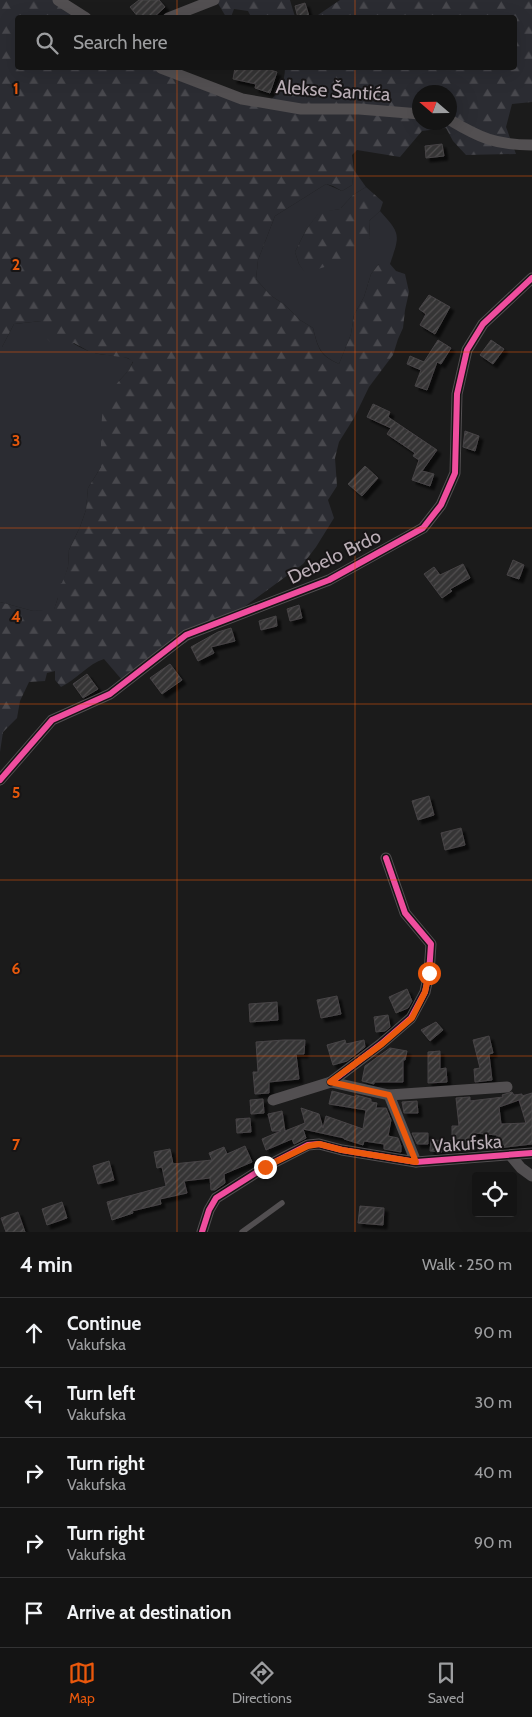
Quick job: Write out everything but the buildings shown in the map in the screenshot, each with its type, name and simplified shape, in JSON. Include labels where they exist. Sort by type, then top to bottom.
[{"type":"street","points":[[58,0],[81,15]]},
{"type":"street","points":[[176,15],[214,0]]},
{"type":"street","name":"Alekse Šantića","points":[[166,70],[242,99],[301,109],[358,109],[412,113]]},
{"type":"street","points":[[457,124],[478,136],[513,145],[532,145]]},
{"type":"street","name":"Debelo Brdo","points":[[0,780],[52,720],[110,694],[186,635],[329,580],[423,528],[441,504],[455,473],[457,394],[467,350],[483,324],[532,278]]},
{"type":"street","points":[[273,1100],[330,1082],[382,1044],[412,1018],[425,992],[429,973],[431,944],[405,913],[386,858]]},
{"type":"street","points":[[330,1082],[389,1095],[508,1087]]},
{"type":"street","name":"Vakufska","points":[[389,1095],[416,1162]]},
{"type":"street","name":"Vakufska","points":[[202,1232],[209,1210],[216,1198],[265,1167],[308,1146],[319,1144],[342,1150],[416,1162],[532,1153]]},
{"type":"street","name":"Vakufska","points":[[511,1156],[521,1168],[532,1176]]},
{"type":"lane","points":[[242,1232],[282,1203]]},
{"type":"green space","points":[[0,0],[58,0],[83,15],[15,15],[15,70],[166,70],[242,99],[270,101],[281,86],[285,70],[517,70],[517,15],[318,15],[340,0],[532,0],[532,102],[512,104],[506,127],[516,154],[466,155],[453,141],[447,130],[457,130],[457,85],[412,85],[412,130],[430,130],[422,131],[400,157],[357,150],[352,155],[354,170],[352,185],[342,191],[326,184],[275,216],[258,260],[256,279],[270,295],[285,305],[300,320],[313,328],[320,350],[332,361],[339,364],[351,334],[354,315],[364,297],[371,274],[379,264],[390,264],[396,271],[405,274],[409,292],[403,328],[393,355],[369,387],[354,418],[339,442],[335,458],[337,486],[328,500],[334,518],[316,547],[303,564],[237,612],[122,680],[104,659],[93,664],[61,687],[55,680],[55,671],[47,673],[45,681],[29,682],[20,701],[17,718],[3,732],[0,752],[0,602],[33,611],[54,609],[58,598],[53,588],[62,583],[68,567],[69,550],[86,510],[88,488],[101,467],[103,403],[133,362],[128,358],[92,353],[74,343],[60,347],[50,342],[40,330],[41,321],[14,324],[2,347],[0,347]]},
{"type":"green space","points":[[216,0],[290,0],[294,15],[250,15],[248,11],[234,9],[232,15],[225,15]]},
{"type":"green space","points":[[354,170],[366,187],[353,195],[340,209],[319,213],[306,230],[295,252],[299,264],[305,272],[320,267],[370,238],[369,221],[380,211],[392,225],[397,235],[396,247],[390,264],[379,264],[371,274],[364,297],[354,315],[351,334],[339,364],[321,350],[316,341],[313,328],[300,320],[285,305],[270,295],[256,279],[258,260],[275,216],[326,184],[342,191],[352,185]]},
{"type":"green space","points":[[366,187],[383,202],[380,211],[369,221],[370,238],[357,257],[305,273],[299,264],[295,252],[306,230],[319,212],[340,209],[353,195]]},
{"type":"green space","points":[[41,321],[84,349],[96,353],[123,357],[133,361],[129,370],[118,382],[101,432],[101,467],[88,488],[86,510],[69,550],[68,567],[54,610],[33,611],[0,602],[0,347],[2,347],[14,324]]},
{"type":"cycle path","points":[[0,780],[52,720],[110,694],[186,635],[329,580],[423,528],[441,505],[455,473],[457,394],[467,350],[483,324],[532,278]]},
{"type":"cycle path","points":[[331,1082],[381,1044],[411,1018],[425,992],[429,973],[431,944],[405,913],[386,858]]},
{"type":"cycle path","points":[[202,1232],[209,1210],[216,1198],[265,1167],[308,1145],[319,1144],[342,1150],[416,1162],[532,1153]]},
{"type":"route","points":[[265,1167],[308,1146],[319,1144],[342,1150],[416,1162],[389,1095],[330,1082],[382,1044],[412,1018],[425,992],[429,973]]}]
